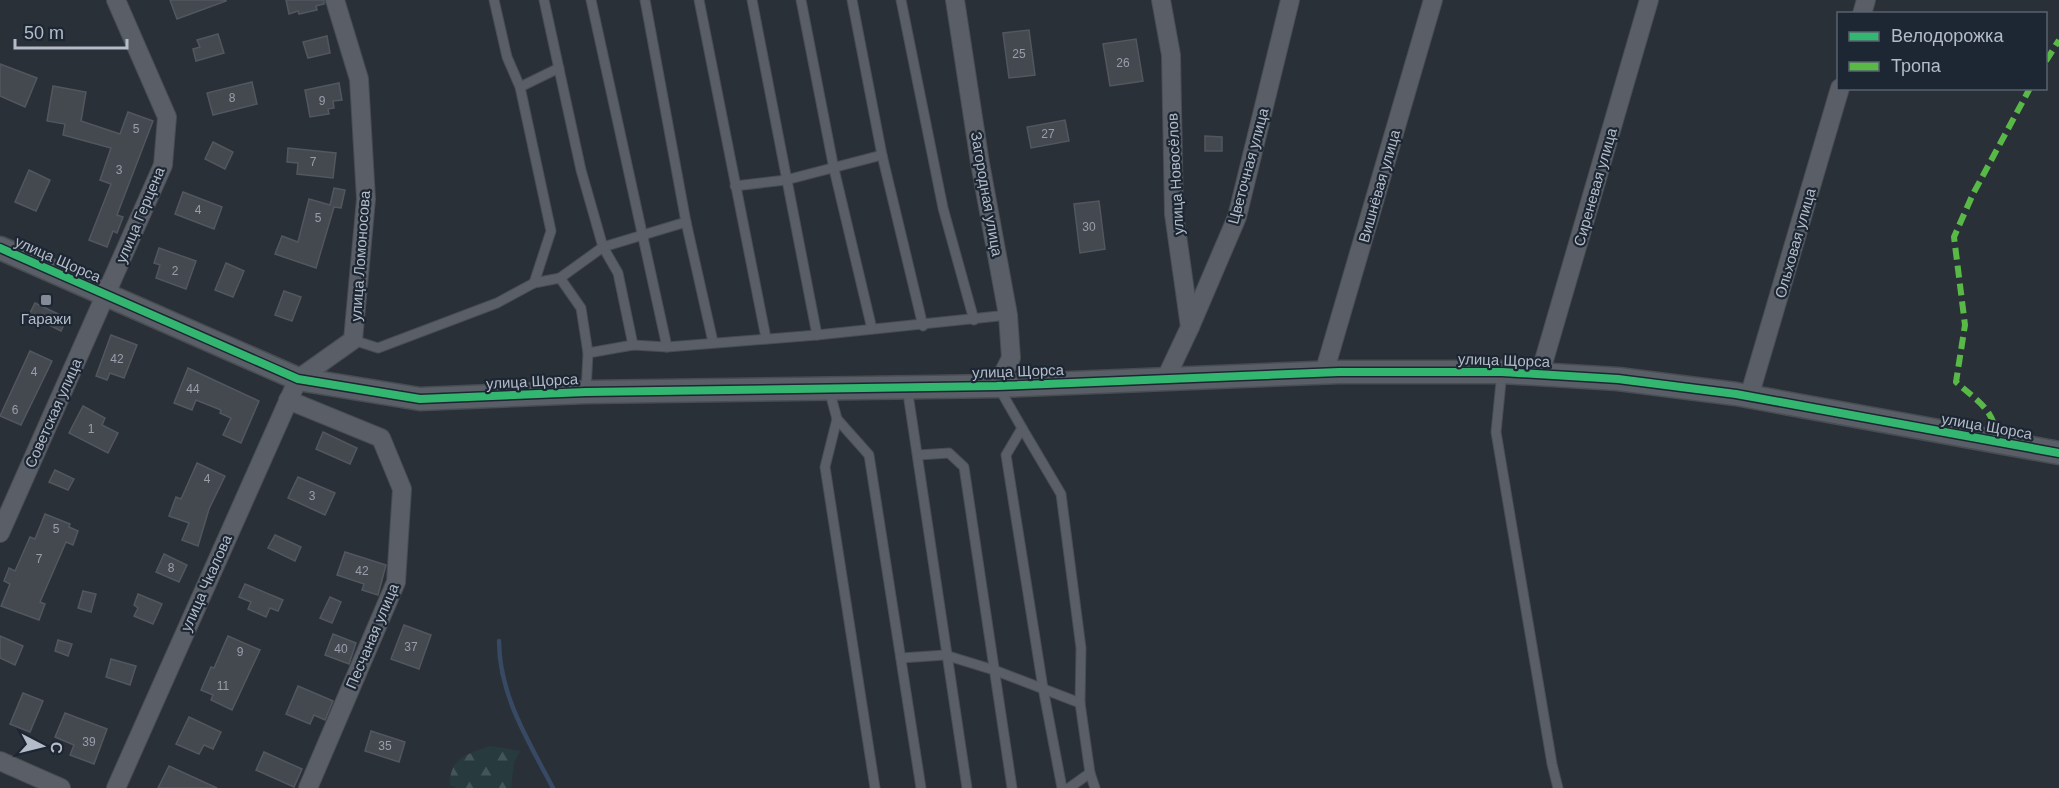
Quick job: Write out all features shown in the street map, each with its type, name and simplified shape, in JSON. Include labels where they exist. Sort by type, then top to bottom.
[{"type":"street","name":"улица Герцена","points":[[106,294],[163,165],[167,117],[116,0]]},
{"type":"street","name":"улица Ломоносова","points":[[298,379],[353,340],[366,199],[359,79],[335,0]]},
{"type":"street","name":"Загородная улица","points":[[955,0],[980,163],[1008,315],[1011,358],[998,386]]},
{"type":"street","name":"улица Новосёлов","points":[[1161,0],[1171,55],[1174,214],[1190,327]]},
{"type":"street","name":"Цветочная улица","points":[[1190,327],[1238,217],[1290,0]]},
{"type":"street","name":"Вишнёвая улица","points":[[1324,372],[1433,0]]},
{"type":"street","name":"Сиреневая улица","points":[[1540,374],[1649,0]]},
{"type":"street","name":"Ольховая улица","points":[[1749,397],[1839,90]]},
{"type":"street","name":"улица Щорса","points":[[0,248],[298,379],[420,399],[586,392],[998,386],[1324,372],[1502,372],[1618,379],[1749,397],[2059,453]]},
{"type":"street","name":"Советская улица","points":[[0,533],[4,514],[106,294]]},
{"type":"street","points":[[1167,378],[1190,327]]},
{"type":"street","name":"улица Чкалова","points":[[116,788],[298,379]]},
{"type":"street","name":"Песчаная улица","points":[[288,400],[381,438],[402,489],[396,582],[308,788]]},
{"type":"street","points":[[0,761],[61,788]]},
{"type":"lane","points":[[494,0],[507,57],[520,87],[551,231],[534,283]]},
{"type":"lane","points":[[544,0],[581,170],[603,247],[618,273],[633,345]]},
{"type":"lane","points":[[591,0],[640,234],[667,347]]},
{"type":"lane","points":[[645,0],[686,222],[713,342]]},
{"type":"lane","points":[[699,0],[766,338]]},
{"type":"lane","points":[[752,0],[817,335]]},
{"type":"lane","points":[[801,0],[834,168],[872,329]]},
{"type":"lane","points":[[852,0],[882,155],[923,326]]},
{"type":"lane","points":[[901,0],[943,208],[974,320]]},
{"type":"lane","points":[[520,87],[559,68]]},
{"type":"lane","points":[[735,186],[786,180],[834,168],[847,162],[882,155]]},
{"type":"lane","points":[[353,340],[378,348],[497,303],[534,283],[560,278],[603,247],[686,222]]},
{"type":"lane","points":[[560,278],[581,308],[588,353],[586,392]]},
{"type":"lane","points":[[588,353],[633,345],[667,347],[817,335],[923,326],[1008,315]]},
{"type":"lane","points":[[1502,372],[1496,432],[1552,765],[1558,788]]},
{"type":"lane","points":[[998,386],[1045,462],[1061,494],[1081,648],[1080,703],[1090,773],[1095,788]]},
{"type":"lane","points":[[829,387],[837,419],[869,455],[921,788]]},
{"type":"lane","points":[[907,387],[945,655],[967,788]]},
{"type":"lane","points":[[837,419],[825,467],[875,788]]},
{"type":"lane","points":[[1022,428],[1006,455],[1043,688],[1062,788]]},
{"type":"lane","points":[[918,455],[949,453],[964,467],[1012,788]]},
{"type":"lane","points":[[901,658],[945,655],[994,670],[1080,703]]},
{"type":"lane","points":[[1069,788],[1090,773]]},
{"type":"green space","points":[[490,746],[520,751],[514,762],[511,788],[457,788],[450,785],[453,769],[461,758]]},
{"type":"building","points":[[170,0],[226,0],[226,1],[177,19]]},
{"type":"building","points":[[286,0],[324,0],[324,4],[316,6],[317,10],[289,14]]},
{"type":"building","points":[[1029,30],[1035,75],[1009,78],[1003,33]]},
{"type":"building","points":[[218,34],[224,53],[196,61],[193,49],[200,47],[197,40]]},
{"type":"building","points":[[327,36],[330,53],[308,58],[303,42]]},
{"type":"building","points":[[1136,39],[1143,81],[1110,86],[1103,44]]},
{"type":"building","points":[[0,64],[37,78],[25,107],[0,96]]},
{"type":"building","points":[[252,82],[257,104],[213,115],[207,93]]},
{"type":"building","points":[[339,83],[342,100],[333,101],[334,108],[328,109],[329,114],[310,117],[305,90]]},
{"type":"building","points":[[53,86],[86,92],[81,121],[120,134],[128,112],[153,121],[117,215],[123,217],[117,233],[113,231],[107,247],[89,240],[111,184],[100,180],[111,148],[63,135],[65,124],[47,121]]},
{"type":"building","points":[[1065,120],[1069,141],[1031,148],[1027,127]]},
{"type":"building","points":[[1205,136],[1222,137],[1222,151],[1205,151]]},
{"type":"building","points":[[213,142],[233,152],[225,169],[205,159]]},
{"type":"building","points":[[288,148],[336,153],[333,178],[297,174],[298,163],[287,162]]},
{"type":"building","points":[[29,170],[50,180],[36,211],[15,202]]},
{"type":"building","points":[[334,188],[345,190],[341,208],[334,207],[316,268],[275,254],[282,236],[298,242],[309,199],[330,205]]},
{"type":"building","points":[[183,192],[222,207],[214,229],[175,214]]},
{"type":"building","points":[[1099,201],[1105,249],[1080,253],[1074,204]]},
{"type":"building","points":[[159,248],[196,261],[186,289],[156,278],[160,265],[154,263]]},
{"type":"building","points":[[226,263],[244,271],[233,297],[215,290]]},
{"type":"building","points":[[284,291],[301,297],[292,321],[275,315]]},
{"type":"building","points":[[35,303],[67,318],[61,331],[29,315]]},
{"type":"building","points":[[111,335],[137,345],[124,378],[110,373],[107,380],[96,376]]},
{"type":"building","points":[[30,351],[52,361],[21,425],[0,416]]},
{"type":"building","points":[[188,368],[259,401],[241,443],[223,435],[231,418],[220,413],[221,410],[196,400],[192,410],[174,403]]},
{"type":"building","points":[[83,406],[105,418],[102,425],[118,433],[108,453],[69,433]]},
{"type":"building","points":[[323,432],[357,448],[350,464],[316,449]]},
{"type":"building","points":[[197,463],[225,476],[209,509],[198,546],[182,540],[189,523],[169,516],[176,497],[181,499]]},
{"type":"building","points":[[55,470],[74,479],[68,490],[49,482]]},
{"type":"building","points":[[298,477],[335,493],[325,515],[288,498]]},
{"type":"building","points":[[45,514],[70,524],[69,527],[78,531],[73,545],[66,542],[40,602],[45,604],[39,620],[1,606],[10,584],[4,581],[9,568],[15,571],[30,537],[35,539]]},
{"type":"building","points":[[275,535],[301,547],[295,561],[268,548]]},
{"type":"building","points":[[345,552],[386,565],[378,595],[362,590],[364,584],[337,575]]},
{"type":"building","points":[[164,554],[187,565],[179,582],[156,572]]},
{"type":"building","points":[[245,584],[283,600],[278,611],[270,608],[266,617],[248,609],[251,602],[239,597]]},
{"type":"building","points":[[83,591],[96,594],[91,612],[78,608]]},
{"type":"building","points":[[138,594],[162,604],[153,624],[134,616],[138,608],[134,605]]},
{"type":"building","points":[[330,597],[341,602],[332,623],[320,618]]},
{"type":"building","points":[[404,625],[431,635],[419,669],[391,659]]},
{"type":"building","points":[[333,634],[356,643],[349,664],[325,655]]},
{"type":"building","points":[[0,636],[23,646],[15,665],[0,658]]},
{"type":"building","points":[[228,636],[260,650],[232,710],[211,700],[213,695],[201,690]]},
{"type":"building","points":[[58,640],[72,644],[68,656],[55,651]]},
{"type":"building","points":[[111,659],[136,666],[130,685],[106,677]]},
{"type":"building","points":[[298,686],[333,701],[325,720],[314,715],[310,724],[286,714]]},
{"type":"building","points":[[23,693],[43,701],[30,732],[10,724]]},
{"type":"building","points":[[65,713],[107,729],[94,764],[70,755],[74,745],[55,737]]},
{"type":"building","points":[[189,717],[221,732],[213,749],[204,745],[199,754],[176,744]]},
{"type":"building","points":[[371,731],[405,742],[399,762],[365,751]]},
{"type":"building","points":[[264,752],[302,769],[294,787],[256,770]]},
{"type":"building","points":[[169,766],[217,788],[158,788]]},
{"type":"waterway","points":[[499,641],[500,661],[510,699],[525,736],[553,788]]},
{"type":"marked path","points":[[2047,59],[2059,40]]},
{"type":"marked path","points":[[1996,441],[1993,422],[1989,414],[1956,382],[1965,325],[1954,237],[1973,194],[2029,90]]},
{"type":"cycle path","points":[[0,248],[298,379],[420,399],[586,392],[997,386],[1339,372],[1502,372],[1618,379],[1736,394],[2059,453]]},
{"type":"place","name":"Гаражи","points":[[46,300]]}]
